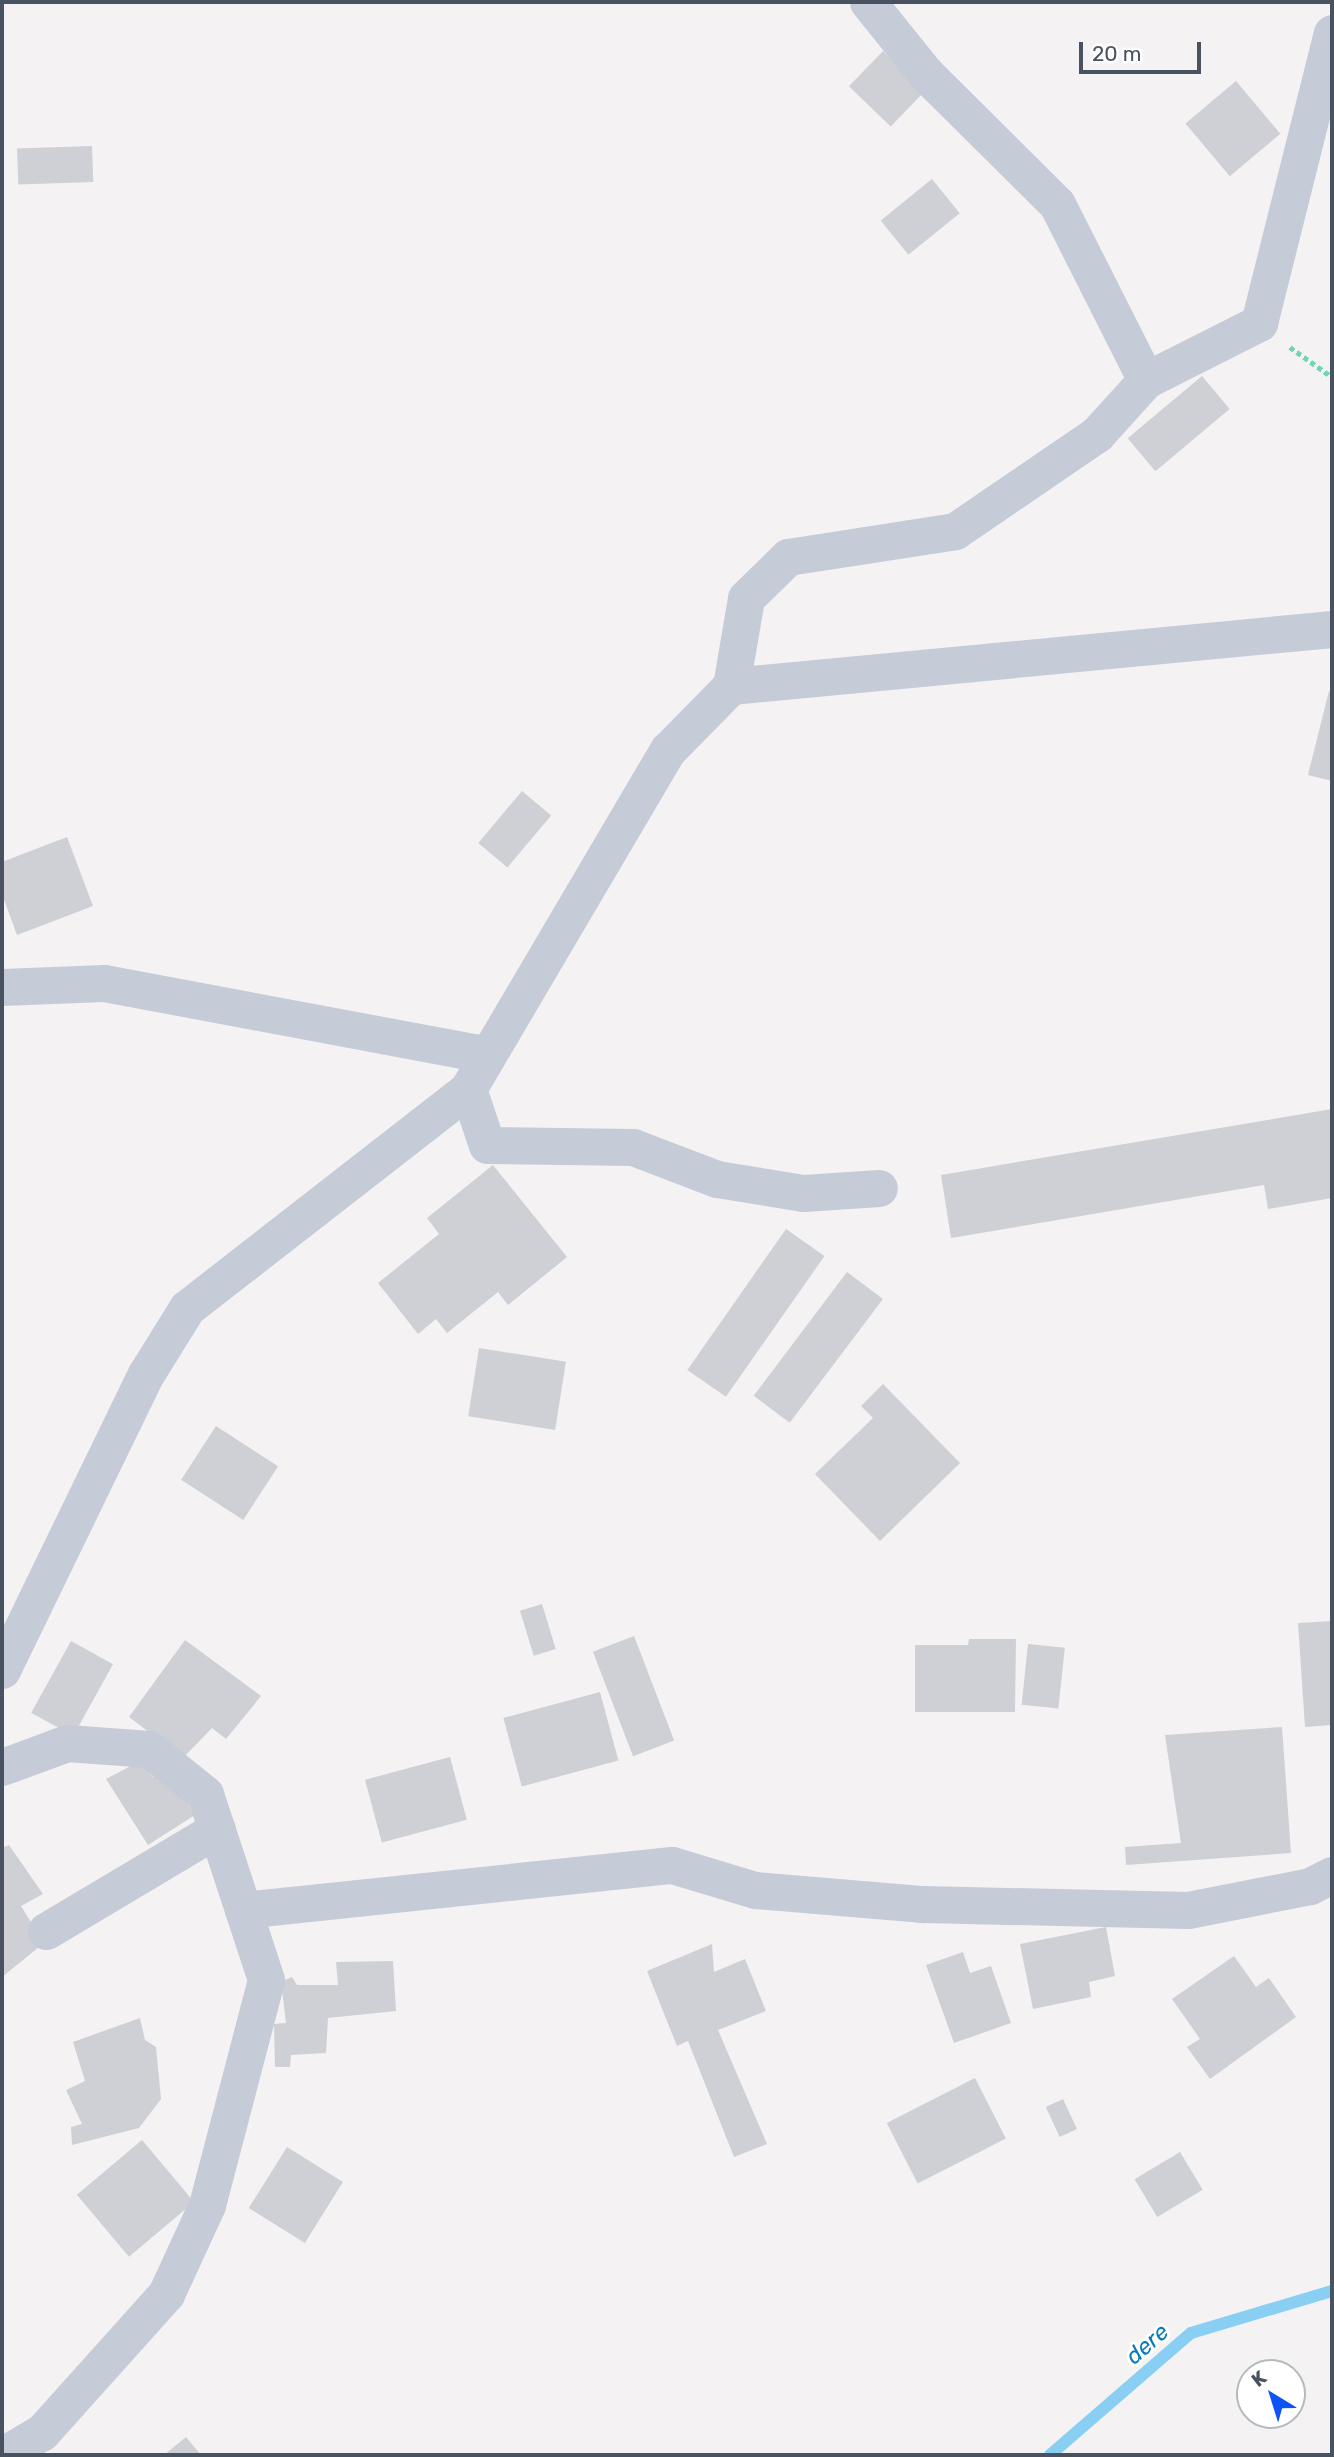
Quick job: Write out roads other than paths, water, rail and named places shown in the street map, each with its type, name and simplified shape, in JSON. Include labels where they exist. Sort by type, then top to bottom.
[{"type":"street","points":[[868,2],[925,73],[1057,204],[1146,380]]},
{"type":"street","points":[[2,1670],[146,1374],[187,1308],[468,1089],[668,750],[731,686],[746,598],[788,557],[954,531],[1097,434],[1146,380],[1259,323],[1332,33]]},
{"type":"street","points":[[731,686],[1332,629]]},
{"type":"street","points":[[2,987],[104,983],[487,1055]]},
{"type":"street","points":[[468,1089],[487,1145],[633,1147],[717,1179],[803,1193],[879,1188]]},
{"type":"street","points":[[2,1767],[67,1742],[149,1749],[205,1794],[266,1980],[207,2205],[166,2294],[42,2432],[3,2455]]},
{"type":"street","points":[[46,1931],[217,1829]]},
{"type":"street","points":[[243,1910],[672,1865],[755,1890],[923,1904],[1188,1910],[1310,1886],[1332,1875]]},
{"type":"waterway","name":"dere","points":[[1050,2455],[1191,2333],[1332,2291]]}]
